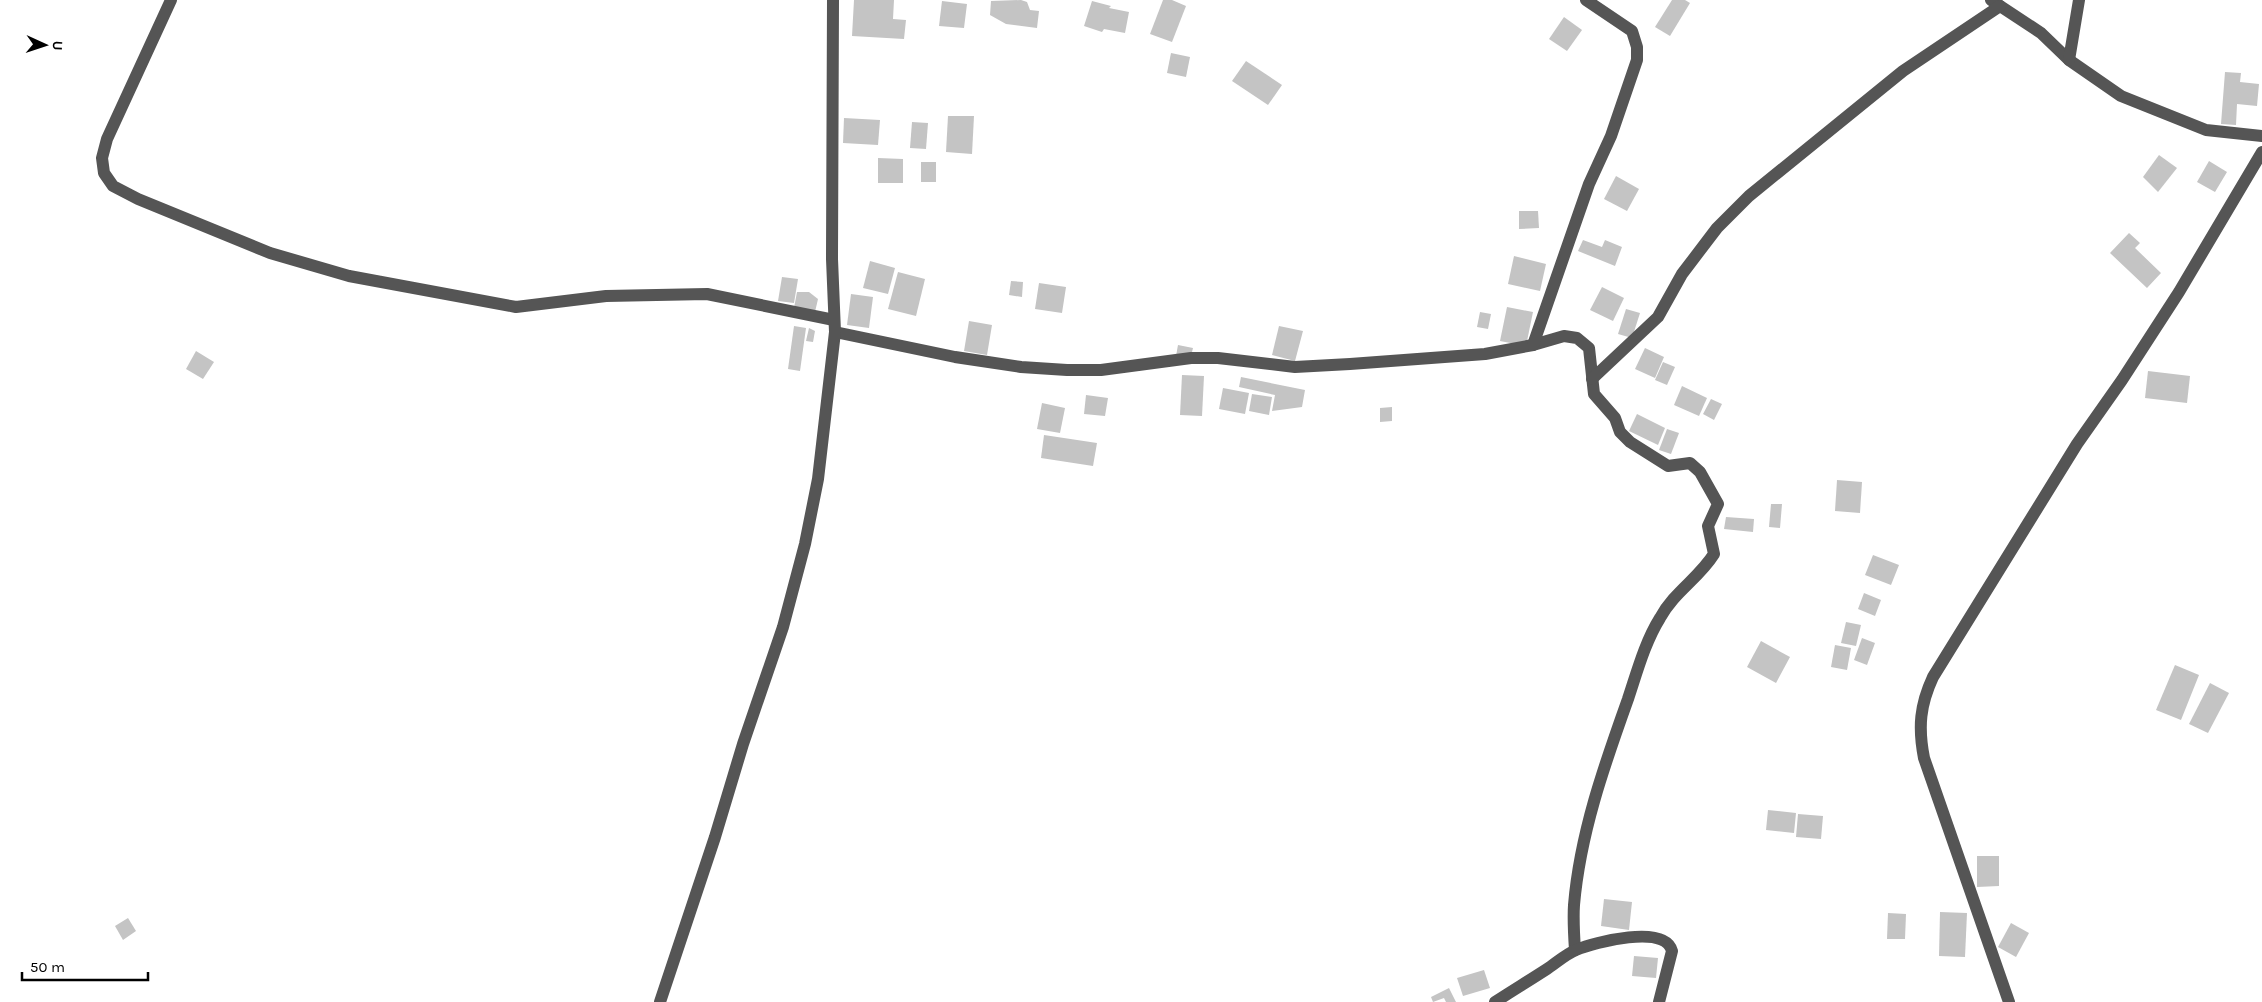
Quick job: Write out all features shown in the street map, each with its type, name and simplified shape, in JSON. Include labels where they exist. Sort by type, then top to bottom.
[{"type":"street","points":[[171,0],[108,139],[102,158],[104,173],[113,186],[270,254],[349,276],[516,307],[606,296],[707,294],[955,357],[1022,367],[1067,370],[1110,369],[1190,358],[1218,358],[1295,367],[1485,354],[1532,345],[1564,336],[1572,336],[1585,342],[1589,348],[1594,394],[1615,418],[1620,432],[1630,442],[1668,466],[1690,463],[1700,472],[1718,504],[1708,526],[1714,554],[1709,562],[1678,591],[1658,619],[1601,774],[1581,853],[1577,878],[1574,906],[1575,950]]},
{"type":"street","points":[[660,1002],[715,837],[742,744],[783,627],[805,544],[818,479],[835,326],[832,259],[833,0]]},
{"type":"street","points":[[1532,345],[1589,184],[1612,136],[1634,74],[1637,60],[1637,47],[1632,31],[1586,0]]},
{"type":"street","points":[[2069,60],[2079,0]]},
{"type":"street","points":[[1592,379],[1658,317],[1688,267],[1717,228],[1749,196],[1903,71],[1996,3],[2041,33],[2069,60],[2121,96],[2206,130],[2262,136]]},
{"type":"street","points":[[2008,1002],[1924,758],[1920,727],[1924,700],[1933,677],[2067,460],[2179,292],[2262,152]]},
{"type":"street","points":[[1495,1002],[1575,950],[1612,940],[1643,937],[1663,939],[1668,942],[1672,951],[1659,1002]]},
{"type":"building","points":[[854,0],[894,0],[893,19],[906,20],[904,39],[852,36]]},
{"type":"building","points":[[1021,0],[1027,2],[1030,10],[1039,11],[1037,28],[1006,24],[990,15],[991,1]]},
{"type":"building","points":[[1163,0],[1172,0],[1186,6],[1172,42],[1150,34]]},
{"type":"building","points":[[1672,0],[1685,0],[1690,3],[1670,36],[1655,27]]},
{"type":"building","points":[[942,1],[967,4],[964,28],[939,26]]},
{"type":"building","points":[[1092,1],[1111,6],[1109,8],[1129,12],[1125,33],[1104,29],[1102,32],[1084,26]]},
{"type":"building","points":[[1564,17],[1582,30],[1567,51],[1549,39]]},
{"type":"building","points":[[1171,53],[1190,57],[1186,77],[1167,73]]},
{"type":"building","points":[[1246,61],[1282,85],[1268,105],[1232,81]]},
{"type":"building","points":[[2225,72],[2241,73],[2240,82],[2259,84],[2257,106],[2237,104],[2236,125],[2221,124]]},
{"type":"building","points":[[948,116],[974,116],[972,154],[946,152]]},
{"type":"building","points":[[844,118],[880,120],[878,145],[843,143]]},
{"type":"building","points":[[912,122],[928,123],[926,149],[910,148]]},
{"type":"building","points":[[2159,155],[2177,168],[2158,192],[2143,177]]},
{"type":"building","points":[[878,158],[903,159],[903,183],[878,183]]},
{"type":"building","points":[[2209,161],[2227,172],[2215,192],[2197,182]]},
{"type":"building","points":[[921,162],[936,162],[936,182],[921,182]]},
{"type":"building","points":[[1616,176],[1639,189],[1627,211],[1604,199]]},
{"type":"building","points":[[1519,211],[1538,211],[1539,228],[1519,229]]},
{"type":"building","points":[[2129,233],[2140,243],[2135,248],[2161,273],[2147,288],[2110,253]]},
{"type":"building","points":[[1583,240],[1602,247],[1605,240],[1622,247],[1615,266],[1578,251]]},
{"type":"building","points":[[1514,256],[1546,264],[1540,291],[1508,284]]},
{"type":"building","points":[[870,261],[895,268],[888,294],[863,288]]},
{"type":"building","points":[[898,272],[925,279],[916,316],[888,309]]},
{"type":"building","points":[[782,277],[798,279],[794,303],[778,301]]},
{"type":"building","points":[[1011,281],[1023,282],[1022,297],[1009,295]]},
{"type":"building","points":[[1039,283],[1066,287],[1062,313],[1035,309]]},
{"type":"building","points":[[1602,287],[1624,298],[1613,321],[1590,310]]},
{"type":"building","points":[[797,292],[809,292],[818,299],[815,312],[794,308]]},
{"type":"building","points":[[851,294],[873,297],[869,328],[847,325]]},
{"type":"building","points":[[1507,307],[1533,312],[1526,346],[1500,341]]},
{"type":"building","points":[[1626,309],[1640,313],[1632,338],[1618,334]]},
{"type":"building","points":[[1480,312],[1491,314],[1488,329],[1477,327]]},
{"type":"building","points":[[969,321],[992,325],[987,355],[964,351]]},
{"type":"building","points":[[794,326],[806,328],[800,371],[788,369]]},
{"type":"building","points":[[1279,326],[1303,331],[1295,361],[1272,355]]},
{"type":"building","points":[[809,328],[815,331],[813,342],[806,341]]},
{"type":"building","points":[[1178,345],[1193,348],[1190,360],[1176,356]]},
{"type":"building","points":[[1645,348],[1664,357],[1655,378],[1635,369]]},
{"type":"building","points":[[196,351],[214,362],[203,379],[186,369]]},
{"type":"building","points":[[1663,362],[1675,367],[1667,385],[1655,380]]},
{"type":"building","points":[[2148,371],[2190,376],[2187,403],[2145,398]]},
{"type":"building","points":[[1182,375],[1204,376],[1202,416],[1180,415]]},
{"type":"building","points":[[1241,377],[1305,390],[1302,407],[1272,411],[1275,395],[1239,387]]},
{"type":"building","points":[[1682,386],[1707,398],[1699,416],[1674,405]]},
{"type":"building","points":[[1223,388],[1249,393],[1245,414],[1219,409]]},
{"type":"building","points":[[1252,394],[1272,397],[1269,415],[1249,411]]},
{"type":"building","points":[[1086,395],[1108,398],[1105,416],[1084,414]]},
{"type":"building","points":[[1711,399],[1722,404],[1714,420],[1703,414]]},
{"type":"building","points":[[1042,403],[1065,408],[1060,433],[1037,429]]},
{"type":"building","points":[[1392,407],[1392,421],[1380,422],[1380,408]]},
{"type":"building","points":[[1637,414],[1665,428],[1658,445],[1629,431]]},
{"type":"building","points":[[1667,429],[1679,433],[1671,454],[1659,450]]},
{"type":"building","points":[[1044,435],[1097,443],[1093,466],[1041,458]]},
{"type":"building","points":[[1837,480],[1862,482],[1860,513],[1835,511]]},
{"type":"building","points":[[1771,504],[1782,504],[1780,528],[1769,527]]},
{"type":"building","points":[[1726,517],[1754,519],[1753,532],[1724,529]]},
{"type":"building","points":[[1873,555],[1899,565],[1891,585],[1865,575]]},
{"type":"building","points":[[1864,593],[1881,600],[1875,616],[1858,609]]},
{"type":"building","points":[[1846,622],[1861,625],[1856,646],[1841,643]]},
{"type":"building","points":[[1862,638],[1875,643],[1867,665],[1854,660]]},
{"type":"building","points":[[1761,641],[1790,657],[1776,683],[1747,667]]},
{"type":"building","points":[[1835,645],[1851,648],[1847,670],[1831,667]]},
{"type":"building","points":[[2175,665],[2199,675],[2181,720],[2156,710]]},
{"type":"building","points":[[2210,683],[2229,693],[2208,733],[2189,724]]},
{"type":"building","points":[[1768,810],[1796,813],[1794,833],[1766,830]]},
{"type":"building","points":[[1798,814],[1823,816],[1821,839],[1796,837]]},
{"type":"building","points":[[1977,856],[1999,856],[1999,886],[1977,887]]},
{"type":"building","points":[[1604,899],[1632,902],[1629,930],[1601,926]]},
{"type":"building","points":[[1940,912],[1967,913],[1965,957],[1939,956]]},
{"type":"building","points":[[1888,913],[1906,914],[1905,939],[1887,939]]},
{"type":"building","points":[[128,918],[136,931],[123,940],[115,926]]},
{"type":"building","points":[[2011,923],[2029,933],[2016,957],[1998,947]]},
{"type":"building","points":[[1634,956],[1658,958],[1656,978],[1632,976]]},
{"type":"building","points":[[1484,970],[1490,988],[1463,996],[1457,978]]},
{"type":"building","points":[[1449,988],[1456,1002],[1446,1002],[1444,998],[1433,1002],[1431,997]]}]
